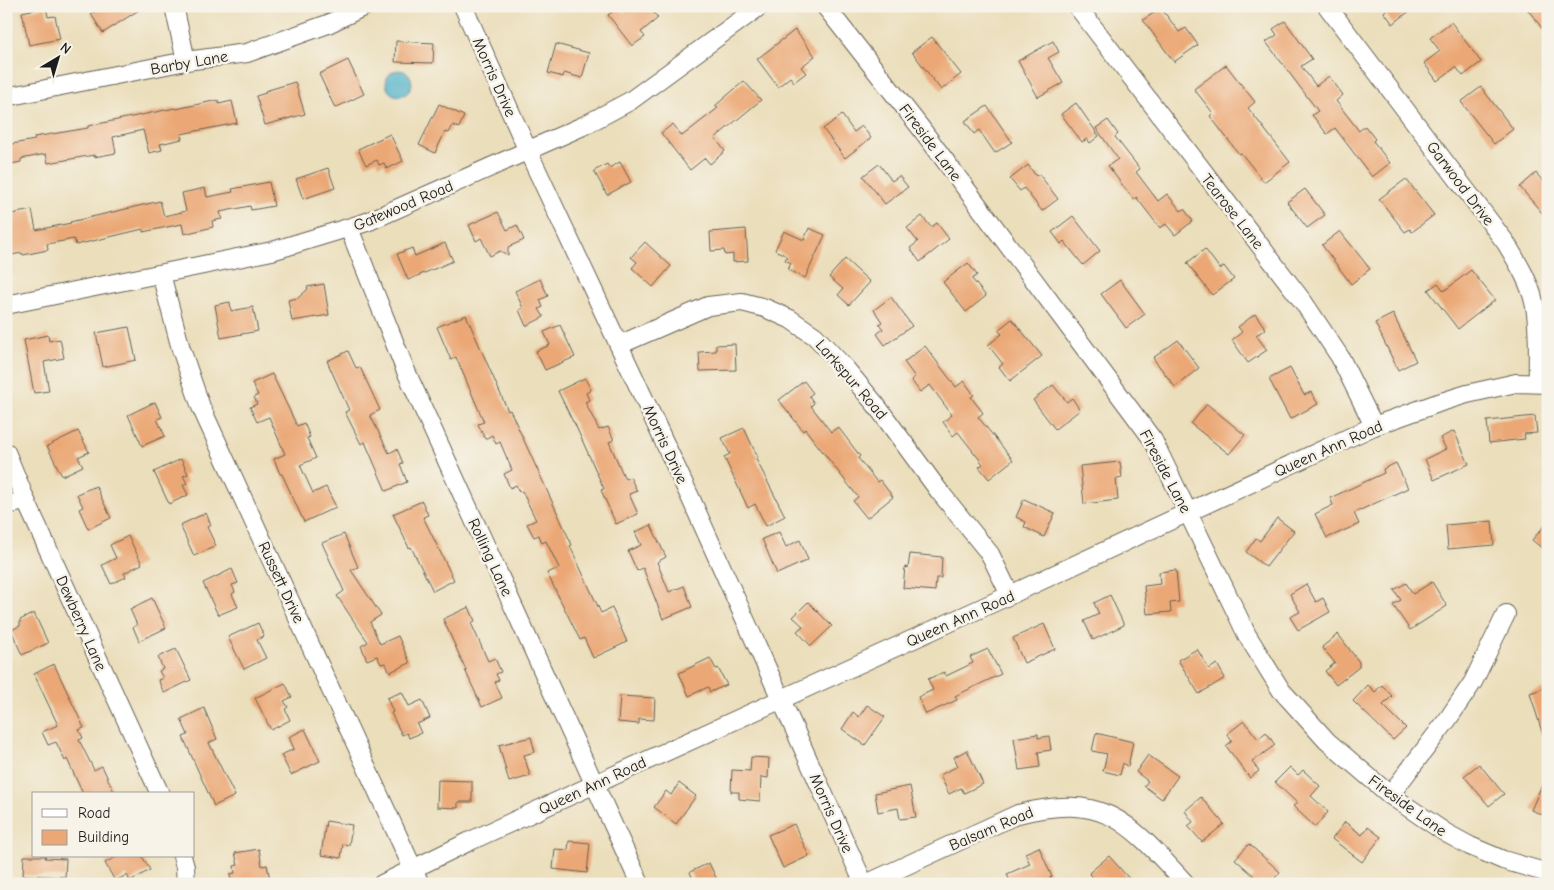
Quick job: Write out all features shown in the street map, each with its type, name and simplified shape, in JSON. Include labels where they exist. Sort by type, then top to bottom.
[{"type":"street","points":[[174,6],[186,61]]},
{"type":"street","name":"Barby Lane","points":[[6,97],[186,61],[247,53],[328,24],[365,6]]},
{"type":"street","name":"Morris Drive","points":[[463,6],[528,151],[691,499],[865,884]]},
{"type":"street","name":"Gatewood Road","points":[[6,305],[272,251],[376,218],[583,126],[630,101],[760,6]]},
{"type":"street","name":"Fireside Lane","points":[[825,6],[920,127],[1153,440],[1247,635],[1281,690],[1326,741],[1390,795],[1446,833],[1470,846],[1503,860],[1548,873]]},
{"type":"street","name":"Tearose Lane","points":[[1077,6],[1304,303],[1340,357],[1374,426]]},
{"type":"street","name":"Garwood Drive","points":[[1327,6],[1506,243],[1525,274],[1534,302],[1543,384]]},
{"type":"street","name":"Rolling Lane","points":[[349,228],[405,369],[640,884]]},
{"type":"street","name":"Russett Drive","points":[[161,274],[181,349],[201,407],[417,876]]},
{"type":"street","name":"Larkspur Road","points":[[619,345],[708,306],[742,302],[765,308],[790,319],[815,336],[845,368],[876,406],[939,491],[990,554],[1010,595]]},
{"type":"street","name":"Queen Ann Road","points":[[382,884],[417,876],[477,838],[1010,595],[1374,426],[1467,394],[1516,383],[1543,384]]},
{"type":"street","name":"Dewberry Lane","points":[[6,452],[26,501],[159,792]]},
{"type":"street","points":[[6,505],[26,501]]},
{"type":"street","points":[[1390,795],[1448,719],[1473,682],[1506,614]]},
{"type":"street","name":"Balsam Road","points":[[865,884],[1018,814],[1042,808],[1064,806],[1086,808],[1119,819],[1139,834],[1186,884]]},
{"type":"street","points":[[183,858],[186,884]]},
{"type":"water","points":[[399,70],[408,74],[412,83],[408,92],[399,96],[390,92],[386,83],[390,74]]},
{"type":"building","points":[[103,6],[145,6],[103,33],[91,14]]},
{"type":"building","points":[[632,6],[648,6],[658,18],[641,32],[645,37],[632,46],[608,15],[619,7],[624,13]]},
{"type":"building","points":[[1390,6],[1416,6],[1393,24],[1384,12]]},
{"type":"building","points":[[1525,6],[1548,6],[1548,36]]},
{"type":"building","points":[[46,7],[48,17],[55,16],[60,39],[29,45],[22,12]]},
{"type":"building","points":[[1161,8],[1179,32],[1186,28],[1198,45],[1174,62],[1143,20]]},
{"type":"building","points":[[1285,21],[1312,59],[1301,66],[1316,86],[1329,76],[1343,95],[1336,101],[1359,131],[1365,126],[1375,139],[1373,141],[1390,163],[1372,177],[1335,128],[1327,134],[1312,115],[1318,111],[1266,42],[1277,35],[1273,29]]},
{"type":"building","points":[[1451,22],[1481,62],[1463,76],[1456,67],[1437,81],[1424,63],[1440,51],[1430,38]]},
{"type":"building","points":[[795,30],[815,56],[801,67],[806,73],[794,82],[790,77],[778,87],[757,59]]},
{"type":"building","points":[[932,37],[961,74],[941,90],[912,52]]},
{"type":"building","points":[[396,41],[434,43],[433,63],[395,62]]},
{"type":"building","points":[[1053,41],[1059,52],[1048,58],[1063,83],[1038,97],[1018,61]]},
{"type":"building","points":[[556,44],[589,53],[582,78],[564,73],[563,77],[548,73]]},
{"type":"building","points":[[348,60],[364,94],[335,108],[319,74]]},
{"type":"building","points":[[1226,65],[1255,102],[1248,108],[1290,162],[1264,182],[1241,153],[1239,154],[1210,116],[1213,113],[1194,89]]},
{"type":"building","points":[[744,81],[761,100],[715,138],[725,151],[710,164],[705,158],[690,170],[661,133],[673,124],[682,136],[718,108],[715,106]]},
{"type":"building","points":[[295,82],[305,114],[265,125],[256,96],[266,93],[265,91]]},
{"type":"building","points":[[1481,87],[1513,129],[1494,144],[1461,102]]},
{"type":"building","points":[[218,100],[219,104],[232,101],[237,123],[181,134],[182,139],[160,144],[162,150],[149,153],[143,130],[113,137],[116,153],[48,163],[46,154],[21,159],[21,162],[6,165],[6,145],[35,140],[34,137],[88,128],[88,126]]},
{"type":"building","points":[[1076,103],[1099,136],[1090,143],[1087,139],[1082,142],[1061,114]]},
{"type":"building","points":[[439,104],[464,116],[459,128],[453,125],[449,133],[445,132],[435,153],[419,145]]},
{"type":"building","points":[[987,106],[1012,142],[995,153],[979,130],[974,134],[965,121]]},
{"type":"building","points":[[842,115],[854,132],[862,126],[871,138],[845,158],[823,129]]},
{"type":"building","points":[[1108,120],[1118,134],[1115,137],[1140,169],[1136,172],[1158,201],[1167,194],[1181,211],[1184,209],[1193,221],[1175,235],[1166,224],[1160,228],[1136,197],[1134,200],[1108,166],[1118,159],[1096,128]]},
{"type":"building","points":[[390,134],[403,161],[387,169],[384,163],[379,165],[377,160],[366,165],[358,149]]},
{"type":"building","points":[[620,162],[631,182],[607,195],[594,171],[607,164],[609,168]]},
{"type":"building","points":[[879,164],[892,181],[899,176],[908,187],[885,204],[863,176]]},
{"type":"building","points":[[1028,165],[1036,176],[1039,174],[1058,199],[1042,211],[1024,188],[1020,191],[1010,179]]},
{"type":"building","points":[[328,168],[335,188],[303,199],[296,179]]},
{"type":"building","points":[[1536,173],[1548,187],[1548,220],[1520,187]]},
{"type":"building","points":[[1406,179],[1434,215],[1412,232],[1410,229],[1405,232],[1379,199]]},
{"type":"building","points":[[269,182],[274,206],[251,210],[250,206],[220,212],[222,219],[212,221],[213,227],[184,234],[182,224],[143,232],[143,229],[76,245],[74,239],[47,244],[48,250],[6,256],[6,215],[32,210],[36,230],[160,201],[164,216],[186,211],[182,193],[205,188],[207,197],[233,192],[232,189]]},
{"type":"building","points":[[1305,189],[1325,215],[1307,228],[1287,202]]},
{"type":"building","points":[[498,212],[507,230],[517,225],[524,240],[508,247],[508,255],[500,251],[490,256],[481,238],[476,241],[469,225]]},
{"type":"building","points":[[922,216],[931,227],[937,223],[949,239],[920,262],[910,248],[918,242],[907,228]]},
{"type":"building","points":[[1073,216],[1100,251],[1083,265],[1064,241],[1061,244],[1052,232]]},
{"type":"building","points":[[809,228],[825,235],[805,278],[788,270],[791,263],[785,260],[787,256],[775,250],[784,231],[804,240]]},
{"type":"building","points":[[746,229],[748,261],[733,262],[733,254],[725,255],[724,250],[711,251],[710,232]]},
{"type":"building","points":[[1340,231],[1370,269],[1351,284],[1322,245]]},
{"type":"building","points":[[645,242],[671,266],[653,287],[632,268],[637,262],[631,257]]},
{"type":"building","points":[[445,243],[453,261],[408,280],[397,254],[412,248],[415,256]]},
{"type":"building","points":[[1205,249],[1220,269],[1224,266],[1234,279],[1212,295],[1187,263]]},
{"type":"building","points":[[845,259],[870,282],[849,305],[838,295],[843,289],[829,277]]},
{"type":"building","points":[[968,263],[977,275],[972,279],[986,296],[966,312],[943,282]]},
{"type":"building","points":[[1471,270],[1495,300],[1458,329],[1428,290],[1438,283],[1444,291]]},
{"type":"building","points":[[540,279],[548,296],[540,300],[543,307],[539,309],[544,317],[526,326],[519,310],[523,308],[515,291]]},
{"type":"building","points":[[1120,280],[1145,314],[1126,328],[1101,294]]},
{"type":"building","points":[[324,284],[329,315],[292,321],[288,300],[298,298],[308,289],[307,287]]},
{"type":"building","points":[[891,297],[912,326],[885,345],[877,334],[883,329],[879,324],[882,322],[874,310]]},
{"type":"building","points":[[230,302],[231,311],[253,307],[258,331],[221,338],[215,305]]},
{"type":"building","points":[[1255,314],[1266,329],[1256,335],[1267,350],[1248,363],[1232,340],[1242,332],[1238,327]]},
{"type":"building","points":[[1393,314],[1416,361],[1398,370],[1375,323]]},
{"type":"building","points":[[466,315],[508,411],[510,410],[572,545],[570,546],[601,613],[612,608],[627,642],[593,658],[584,638],[580,640],[547,573],[559,568],[546,541],[542,543],[539,535],[534,537],[527,524],[536,520],[522,491],[519,492],[516,485],[510,488],[504,474],[512,470],[500,442],[496,444],[492,435],[485,439],[478,424],[484,422],[456,357],[451,360],[437,327]]},
{"type":"building","points":[[1012,319],[1042,356],[1010,381],[999,367],[1003,364],[988,345],[1002,334],[998,330]]},
{"type":"building","points":[[560,325],[575,357],[545,370],[536,351],[550,345],[544,332]]},
{"type":"building","points":[[129,327],[136,360],[103,367],[96,333]]},
{"type":"building","points":[[48,335],[49,341],[60,339],[64,358],[44,362],[49,391],[34,393],[24,340]]},
{"type":"building","points":[[1178,340],[1199,368],[1175,387],[1153,358]]},
{"type":"building","points":[[735,344],[736,370],[700,371],[699,352],[716,351],[716,345]]},
{"type":"building","points":[[925,346],[956,387],[964,381],[974,395],[971,397],[983,413],[978,417],[1013,460],[989,479],[979,467],[983,464],[958,432],[953,436],[943,422],[952,415],[930,385],[920,392],[911,380],[915,377],[904,362]]},
{"type":"building","points":[[348,351],[356,368],[360,367],[380,410],[370,415],[389,453],[397,449],[403,463],[400,464],[407,482],[386,491],[365,442],[361,444],[345,412],[349,410],[327,361]]},
{"type":"building","points":[[1290,368],[1304,395],[1311,392],[1318,404],[1290,419],[1269,379]]},
{"type":"building","points":[[272,374],[297,426],[304,423],[310,437],[307,438],[316,458],[300,465],[313,493],[326,487],[336,507],[304,522],[274,459],[285,454],[269,417],[257,422],[250,407],[257,404],[254,397],[258,395],[252,383]]},
{"type":"building","points":[[585,378],[591,390],[586,393],[589,400],[585,402],[599,430],[608,427],[614,440],[609,442],[625,479],[630,477],[637,491],[629,494],[638,514],[616,524],[601,490],[604,489],[558,391]]},
{"type":"building","points":[[804,381],[813,393],[809,396],[814,403],[811,406],[831,432],[838,427],[860,456],[858,458],[877,482],[880,480],[893,497],[867,518],[853,501],[858,497],[805,429],[803,431],[779,400]]},
{"type":"building","points":[[1053,385],[1067,402],[1072,398],[1080,410],[1055,429],[1033,400]]},
{"type":"building","points":[[155,402],[162,417],[157,419],[165,436],[142,446],[128,415]]},
{"type":"building","points":[[1207,404],[1245,435],[1229,454],[1191,424]]},
{"type":"building","points":[[1535,416],[1537,433],[1524,434],[1525,439],[1489,443],[1487,421]]},
{"type":"building","points":[[744,428],[758,458],[756,459],[785,516],[766,526],[755,504],[748,508],[724,457],[730,454],[722,438]]},
{"type":"building","points":[[78,431],[89,452],[78,457],[83,466],[62,476],[47,446]]},
{"type":"building","points":[[1454,431],[1469,464],[1434,480],[1425,459],[1446,449],[1440,438]]},
{"type":"building","points":[[181,459],[188,474],[183,476],[187,483],[183,485],[188,495],[169,504],[154,472]]},
{"type":"building","points":[[1120,462],[1122,478],[1116,479],[1118,500],[1084,504],[1080,466]]},
{"type":"building","points":[[1396,463],[1408,488],[1354,513],[1359,524],[1327,538],[1315,514],[1333,505],[1330,498],[1384,473],[1383,469]]},
{"type":"building","points":[[96,486],[111,518],[88,529],[79,509],[83,507],[77,494]]},
{"type":"building","points":[[1024,499],[1055,513],[1044,537],[1024,527],[1026,522],[1016,517]]},
{"type":"building","points":[[422,501],[428,515],[423,517],[454,580],[433,591],[393,514]]},
{"type":"building","points":[[206,513],[211,525],[207,527],[216,546],[194,556],[180,525]]},
{"type":"building","points":[[1277,518],[1294,531],[1266,567],[1246,552],[1256,538],[1260,541]]},
{"type":"building","points":[[1492,521],[1494,545],[1448,549],[1446,525]]},
{"type":"building","points":[[1548,522],[1548,553],[1532,540]]},
{"type":"building","points":[[651,525],[666,557],[657,562],[669,592],[684,586],[692,607],[663,619],[643,568],[637,571],[628,551],[641,545],[635,532]]},
{"type":"building","points":[[779,532],[786,547],[800,540],[808,560],[777,574],[762,539]]},
{"type":"building","points":[[344,534],[358,567],[351,570],[381,615],[370,622],[380,644],[398,636],[410,663],[390,672],[385,663],[381,664],[377,656],[367,660],[361,646],[368,642],[337,596],[344,591],[322,543]]},
{"type":"building","points":[[128,536],[142,564],[124,573],[126,577],[111,584],[102,565],[116,558],[110,545]]},
{"type":"building","points":[[910,554],[942,557],[941,578],[936,578],[935,591],[903,588],[905,567],[908,568]]},
{"type":"building","points":[[232,569],[238,583],[232,585],[235,592],[232,594],[238,607],[218,615],[203,583]]},
{"type":"building","points":[[1176,570],[1179,602],[1170,603],[1171,612],[1147,614],[1144,586],[1160,584],[1159,572]]},
{"type":"building","points":[[1432,582],[1447,606],[1410,630],[1393,605],[1401,600],[1394,590],[1406,583],[1413,594]]},
{"type":"building","points":[[1306,584],[1316,602],[1323,598],[1330,612],[1298,630],[1290,617],[1300,612],[1290,594]]},
{"type":"building","points":[[1110,595],[1124,625],[1093,640],[1084,621],[1099,614],[1094,603]]},
{"type":"building","points":[[152,598],[166,628],[139,641],[133,627],[137,625],[130,609]]},
{"type":"building","points":[[808,602],[832,626],[811,646],[797,631],[803,626],[793,617]]},
{"type":"building","points":[[469,607],[475,621],[471,623],[488,661],[495,658],[501,672],[496,674],[499,680],[495,682],[502,698],[482,707],[443,619]]},
{"type":"building","points":[[34,613],[48,643],[22,655],[11,630],[20,626],[20,620]]},
{"type":"building","points":[[258,623],[264,636],[257,640],[266,658],[244,669],[228,637]]},
{"type":"building","points":[[1044,624],[1055,649],[1024,663],[1013,638]]},
{"type":"building","points":[[1338,634],[1359,662],[1359,667],[1336,685],[1325,671],[1335,663],[1322,647]]},
{"type":"building","points":[[176,649],[191,680],[164,693],[158,680],[163,678],[159,671],[163,669],[158,657]]},
{"type":"building","points":[[988,649],[1001,674],[955,696],[957,700],[926,714],[918,697],[933,690],[928,679],[944,672],[946,676],[973,663],[970,657]]},
{"type":"building","points":[[1197,649],[1209,669],[1217,664],[1225,678],[1199,694],[1178,660]]},
{"type":"building","points":[[710,658],[727,685],[710,692],[708,687],[689,696],[679,673]]},
{"type":"building","points":[[54,664],[84,728],[79,730],[83,738],[79,740],[94,770],[102,766],[114,792],[82,792],[67,759],[65,761],[56,742],[48,745],[42,732],[58,725],[34,674]]},
{"type":"building","points":[[285,683],[292,697],[284,701],[288,707],[285,709],[290,720],[271,730],[255,698]]},
{"type":"building","points":[[1368,685],[1375,692],[1382,685],[1392,696],[1383,705],[1406,728],[1393,740],[1353,701]]},
{"type":"building","points":[[1545,688],[1548,697],[1548,741],[1545,742],[1530,693]]},
{"type":"building","points":[[402,692],[409,706],[422,700],[430,718],[417,724],[421,733],[409,738],[407,733],[402,735],[391,713],[393,712],[387,698]]},
{"type":"building","points":[[620,696],[655,698],[654,720],[639,719],[639,724],[618,722]]},
{"type":"building","points":[[867,705],[885,717],[865,745],[842,729],[853,712],[859,717]]},
{"type":"building","points":[[204,708],[217,739],[209,743],[235,796],[214,806],[183,737],[188,735],[181,719]]},
{"type":"building","points":[[1244,721],[1258,739],[1266,732],[1275,745],[1252,762],[1259,771],[1250,778],[1226,746],[1232,741],[1227,734]]},
{"type":"building","points":[[305,729],[320,761],[291,775],[281,755],[294,749],[289,737]]},
{"type":"building","points":[[1096,733],[1133,742],[1128,767],[1123,763],[1120,775],[1103,771],[1107,754],[1092,751]]},
{"type":"building","points":[[1038,734],[1038,738],[1049,736],[1051,750],[1038,752],[1040,767],[1019,770],[1014,738]]},
{"type":"building","points":[[531,737],[535,752],[524,755],[530,776],[509,782],[499,745]]},
{"type":"building","points":[[967,750],[983,784],[964,793],[961,788],[949,794],[940,775],[958,766],[954,757]]},
{"type":"building","points":[[1148,755],[1178,776],[1162,799],[1144,786],[1148,781],[1136,772]]},
{"type":"building","points":[[751,757],[769,758],[768,778],[761,777],[760,801],[739,799],[739,792],[731,792],[732,770],[750,771]]},
{"type":"building","points":[[1479,764],[1504,794],[1489,806],[1464,776]]},
{"type":"building","points":[[1290,767],[1298,775],[1303,770],[1320,786],[1311,796],[1328,812],[1315,827],[1293,806],[1297,803],[1275,782]]},
{"type":"building","points":[[1548,771],[1548,817],[1531,810]]},
{"type":"building","points":[[438,780],[472,781],[472,802],[458,802],[458,808],[437,807]]},
{"type":"building","points":[[679,783],[696,796],[676,824],[654,807],[666,791],[671,795]]},
{"type":"building","points":[[910,786],[916,817],[900,819],[898,808],[878,812],[875,793]]},
{"type":"building","points":[[1201,797],[1224,824],[1202,842],[1188,826],[1193,822],[1185,811]]},
{"type":"building","points":[[326,821],[352,825],[349,845],[343,844],[341,858],[321,855]]},
{"type":"building","points":[[1345,822],[1362,835],[1368,827],[1381,837],[1362,862],[1332,839]]},
{"type":"building","points":[[794,824],[809,856],[783,868],[768,835]]},
{"type":"building","points":[[569,841],[590,843],[587,873],[553,869],[555,849],[568,850]]},
{"type":"building","points":[[1249,844],[1280,872],[1270,884],[1247,884],[1254,876],[1235,859]]},
{"type":"building","points":[[1039,847],[1052,877],[1036,884],[1011,884],[1007,874],[1030,864],[1025,853]]},
{"type":"building","points":[[259,849],[262,866],[267,865],[271,884],[232,884],[230,874],[235,873],[234,866],[238,865],[235,853]]},
{"type":"building","points":[[24,856],[66,859],[65,877],[23,875]]},
{"type":"building","points":[[1109,856],[1134,884],[1099,884],[1089,873]]},
{"type":"building","points":[[114,858],[143,858],[150,870],[130,881],[127,875],[115,881],[105,863]]},
{"type":"building","points":[[709,863],[719,884],[695,884],[690,872]]}]
